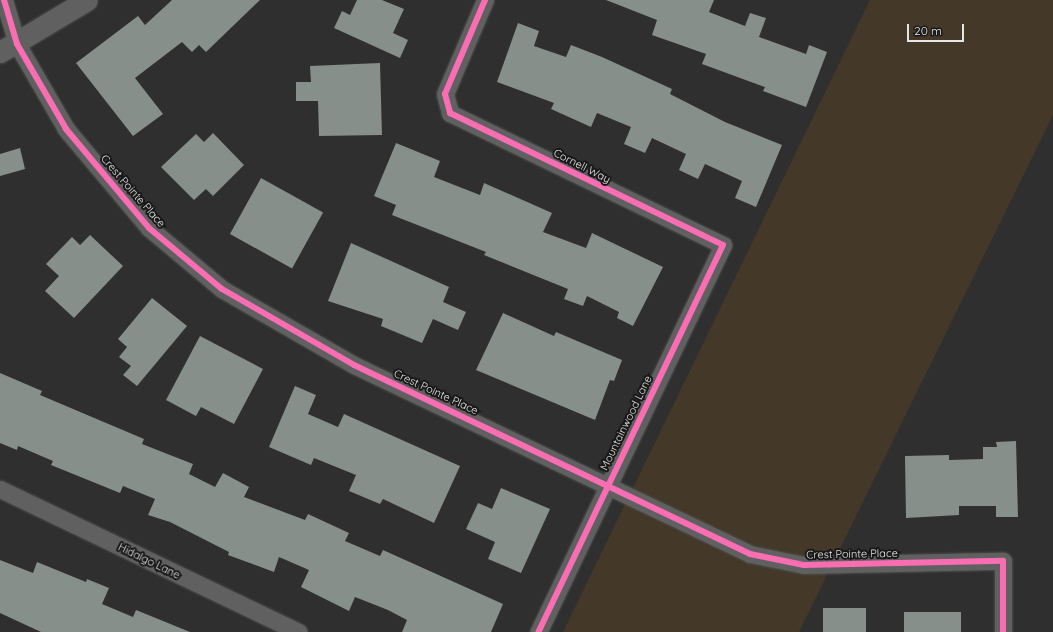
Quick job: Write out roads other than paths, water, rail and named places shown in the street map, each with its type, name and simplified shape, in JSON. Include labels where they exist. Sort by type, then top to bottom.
[{"type":"street","name":"Crest Pointe Place","points":[[4,0],[9,48],[66,129],[149,228],[222,289],[354,365],[750,554],[804,565],[1003,561],[1003,632]]},
{"type":"street","points":[[9,48],[87,0]]},
{"type":"street","name":"Cornell Way","points":[[485,0],[445,94],[450,113],[723,245]]},
{"type":"street","name":"Mountainwood Lane","points":[[538,632],[723,245]]},
{"type":"street","name":"Hidalgo Lane","points":[[0,489],[298,632]]}]
